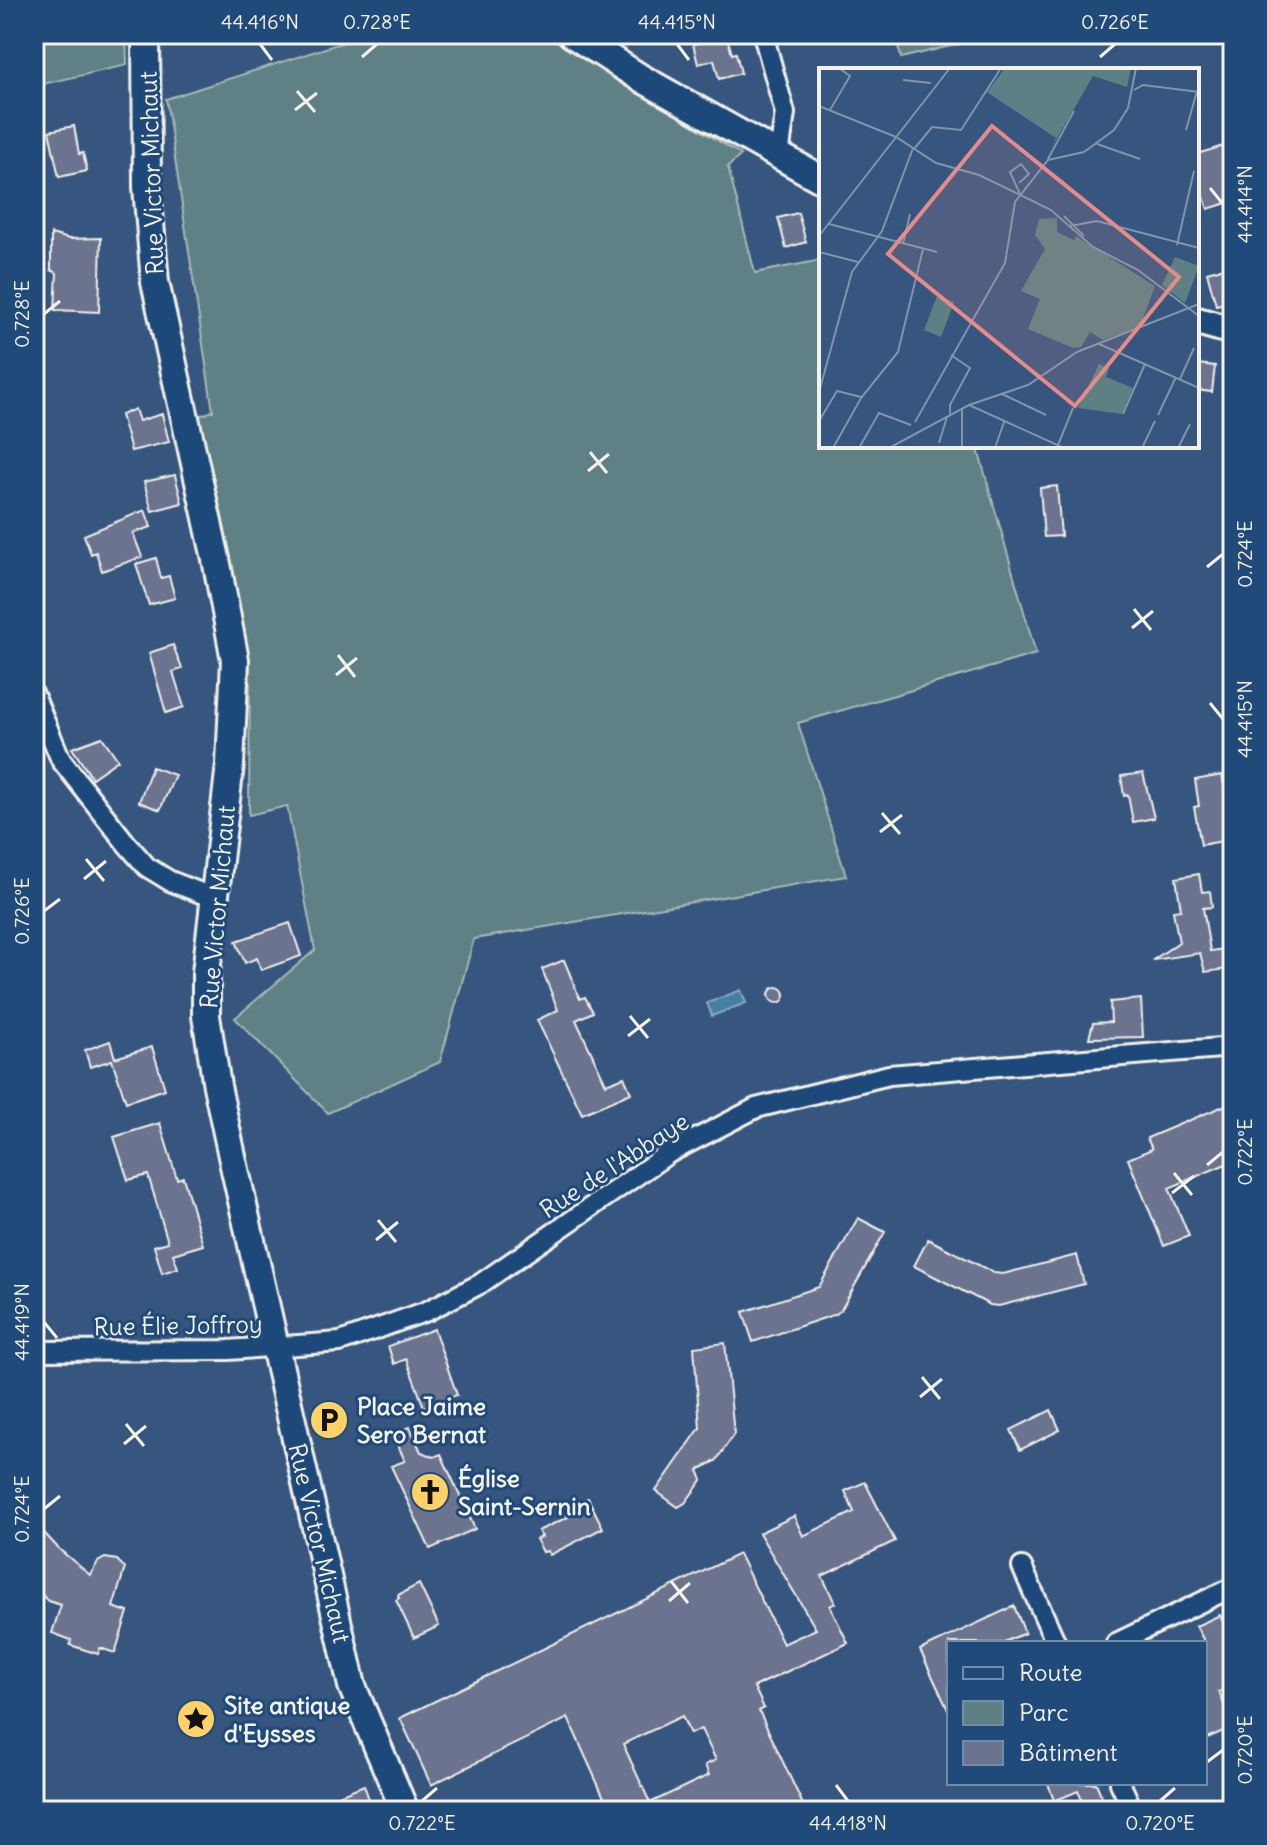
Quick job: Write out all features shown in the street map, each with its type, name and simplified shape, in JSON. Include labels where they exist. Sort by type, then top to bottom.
[{"type":"street","name":"Rue Victor Michaut","points":[[146,34],[147,187],[155,282],[235,660],[230,764],[206,973],[206,1016],[226,1131],[352,1686],[405,1811]]},
{"type":"street","points":[[572,34],[639,77],[819,178]]},
{"type":"street","points":[[763,34],[785,113],[779,155]]},
{"type":"street","points":[[1199,322],[1233,331]]},
{"type":"street","points":[[34,695],[61,760],[147,867],[170,881],[216,899]]},
{"type":"street","name":"Rue de l'Abbaye","points":[[276,1347],[340,1342],[427,1311],[480,1284],[669,1153],[756,1108],[889,1075],[1233,1047]]},
{"type":"street","name":"Rue Élie Joffroy","points":[[34,1351],[276,1347]]},
{"type":"street","points":[[1022,1567],[1055,1641]]},
{"type":"street","points":[[1120,1641],[1233,1587]]},
{"type":"street","points":[[1121,1785],[1132,1811]]},
{"type":"green space","points":[[34,34],[126,34],[127,65],[34,86]]},
{"type":"green space","points":[[369,34],[545,34],[741,155],[728,167],[755,273],[819,260],[819,448],[978,448],[1036,654],[798,723],[846,876],[474,939],[440,1062],[328,1113],[235,1018],[315,950],[287,806],[249,815],[250,667],[199,416],[213,411],[166,99]]},
{"type":"green space","points":[[895,34],[1000,34],[901,58]]},
{"type":"water","points":[[741,990],[746,1003],[712,1016],[707,1003]]},
{"type":"building","points":[[709,34],[726,34],[732,54],[736,53],[741,73],[719,79],[714,60],[698,64],[693,44],[711,40]]},
{"type":"building","points":[[74,126],[79,154],[83,153],[87,171],[59,177],[49,131]]},
{"type":"building","points":[[1233,143],[1233,201],[1208,209],[1199,182],[1199,153]]},
{"type":"building","points":[[798,213],[806,242],[786,248],[778,218]]},
{"type":"building","points":[[51,234],[69,239],[101,238],[99,312],[55,310],[57,273],[51,270]]},
{"type":"building","points":[[1233,265],[1233,301],[1216,305],[1207,272]]},
{"type":"building","points":[[1199,364],[1215,366],[1212,392],[1199,390]]},
{"type":"building","points":[[135,409],[139,421],[162,414],[169,442],[131,451],[121,415]]},
{"type":"building","points":[[175,475],[182,503],[152,511],[144,482]]},
{"type":"building","points":[[1057,486],[1061,536],[1044,537],[1040,488]]},
{"type":"building","points":[[145,510],[151,527],[133,533],[142,557],[102,571],[96,552],[91,554],[84,535]]},
{"type":"building","points":[[156,558],[161,578],[169,576],[175,598],[149,605],[136,564]]},
{"type":"building","points":[[173,645],[182,669],[173,672],[184,707],[166,713],[149,653]]},
{"type":"building","points":[[102,737],[118,760],[92,778],[72,748]]},
{"type":"building","points":[[152,767],[175,775],[160,810],[139,802]]},
{"type":"building","points":[[1143,773],[1154,818],[1133,822],[1121,776]]},
{"type":"building","points":[[1222,775],[1230,818],[1233,817],[1233,839],[1201,845],[1194,807],[1199,806],[1195,780]]},
{"type":"building","points":[[1199,874],[1202,892],[1210,891],[1212,907],[1203,908],[1210,951],[1224,949],[1228,969],[1205,972],[1200,953],[1153,960],[1179,942],[1173,911],[1181,910],[1176,878]]},
{"type":"building","points":[[290,923],[301,956],[261,970],[257,958],[245,963],[236,941]]},
{"type":"building","points":[[564,960],[580,999],[585,997],[593,1012],[576,1020],[606,1084],[624,1077],[631,1093],[582,1114],[537,1020],[558,1010],[542,969]]},
{"type":"building","points":[[774,987],[780,987],[785,995],[783,1001],[774,1003],[769,998],[769,992]]},
{"type":"building","points":[[1141,999],[1143,1037],[1089,1038],[1093,1023],[1111,1022],[1110,1002]]},
{"type":"building","points":[[110,1041],[115,1058],[152,1047],[165,1089],[126,1102],[112,1060],[90,1067],[85,1050]]},
{"type":"building","points":[[1233,1102],[1233,1161],[1169,1188],[1189,1236],[1164,1246],[1128,1159],[1152,1149],[1147,1138]]},
{"type":"building","points":[[160,1123],[177,1179],[183,1177],[203,1245],[173,1254],[178,1268],[162,1273],[154,1246],[168,1242],[148,1175],[128,1180],[114,1137]]},
{"type":"building","points":[[858,1218],[885,1232],[841,1310],[753,1342],[743,1312],[819,1287]]},
{"type":"building","points":[[928,1239],[994,1273],[1003,1274],[1077,1255],[1084,1284],[999,1306],[990,1305],[914,1266]]},
{"type":"building","points":[[434,1329],[457,1395],[424,1407],[406,1359],[394,1364],[388,1346]]},
{"type":"building","points":[[725,1343],[734,1434],[716,1461],[698,1470],[702,1480],[685,1503],[678,1507],[656,1491],[700,1428],[694,1347]]},
{"type":"building","points":[[1051,1410],[1060,1430],[1020,1450],[1011,1430]]},
{"type":"building","name":"Église Saint-Sernin","points":[[410,1427],[421,1452],[434,1457],[441,1454],[475,1529],[430,1549],[391,1466],[405,1461],[393,1434]]},
{"type":"building","points":[[865,1482],[895,1541],[822,1576],[835,1603],[830,1606],[848,1643],[754,1687],[764,1708],[759,1711],[806,1811],[610,1811],[568,1718],[431,1785],[400,1718],[739,1554],[783,1644],[816,1629],[759,1533],[794,1516],[803,1536],[854,1512],[845,1491]],"holes":[[[682,1716],[690,1734],[701,1729],[716,1760],[705,1765],[709,1775],[650,1803],[623,1744]]]},
{"type":"building","points":[[588,1498],[603,1528],[550,1555],[548,1551],[543,1552],[536,1539],[542,1537],[538,1531],[568,1517],[564,1509]]},
{"type":"building","points":[[34,1522],[60,1550],[90,1575],[98,1562],[105,1558],[117,1560],[125,1568],[113,1607],[128,1612],[115,1653],[100,1648],[98,1654],[70,1645],[71,1640],[52,1633],[61,1605],[48,1601],[34,1587]]},
{"type":"building","points":[[419,1584],[439,1626],[414,1638],[396,1600],[398,1595]]},
{"type":"building","points":[[1014,1606],[1025,1633],[1007,1641],[947,1641],[947,1708],[920,1650]]},
{"type":"building","points":[[1220,1615],[1233,1645],[1233,1685],[1219,1692],[1233,1727],[1207,1738],[1207,1641],[1204,1641],[1196,1626]]},
{"type":"building","points":[[364,1785],[371,1805],[356,1811],[298,1811]]},
{"type":"building","points":[[1049,1785],[1097,1785],[1108,1811],[1087,1811],[1078,1791],[1054,1801]]},
{"type":"place","name":"Place Jaime Sero Bernat","points":[[329,1420]]},
{"type":"place","name":"Église Saint-Sernin","points":[[430,1492]]},
{"type":"place","name":"Site antique d'Eysses","points":[[196,1719]]}]
